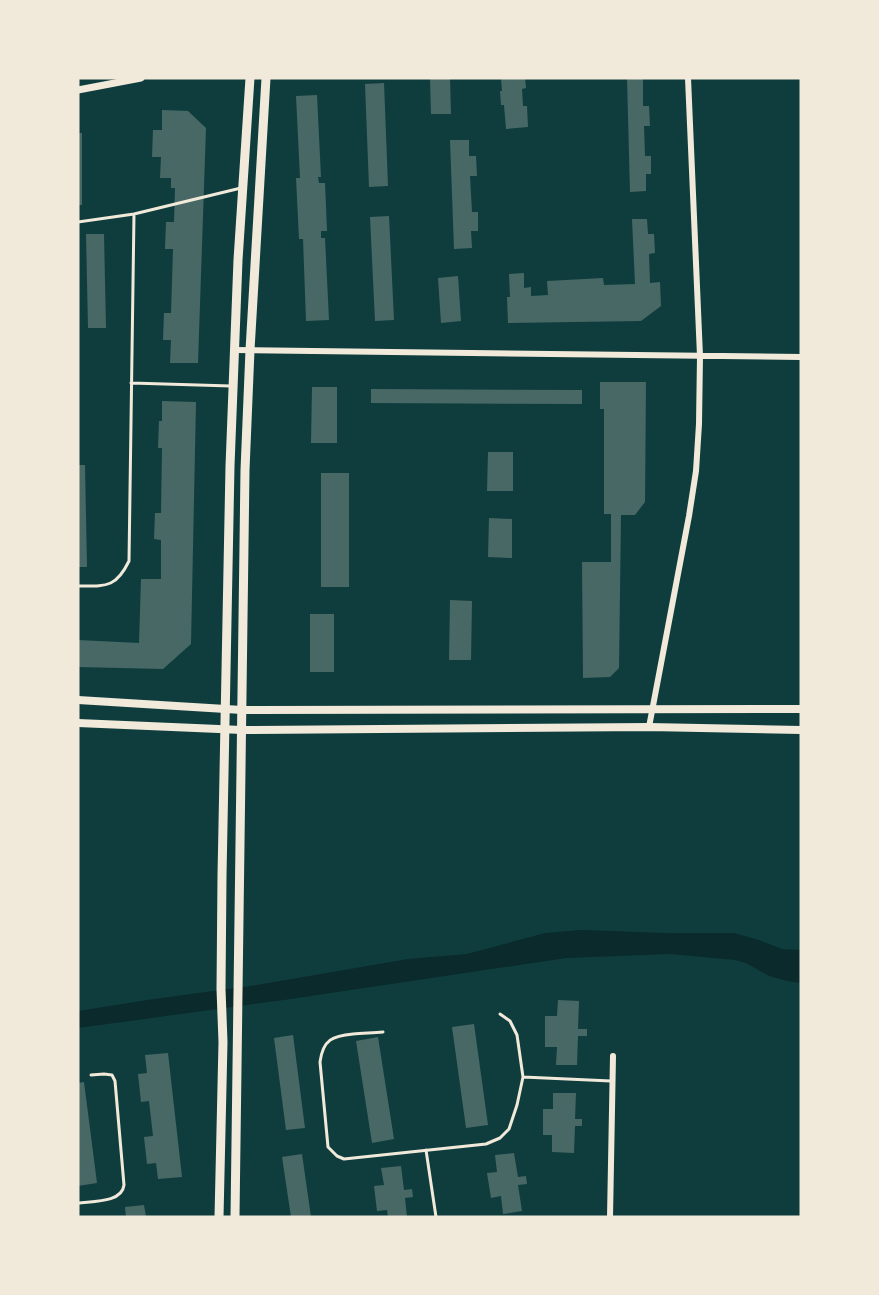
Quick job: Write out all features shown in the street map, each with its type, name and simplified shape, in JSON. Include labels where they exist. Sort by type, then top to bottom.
[{"type":"main road","points":[[219,1217],[230,466],[238,260],[250,78]]},
{"type":"main road","points":[[235,1217],[245,470],[266,78]]},
{"type":"main road","points":[[78,700],[225,710],[801,709]]},
{"type":"main road","points":[[78,723],[225,730],[649,727],[801,730]]},
{"type":"street","points":[[78,90],[141,78]]},
{"type":"street","points":[[649,727],[696,471],[699,424],[700,356],[688,78]]},
{"type":"street","points":[[235,350],[801,357]]},
{"type":"street","points":[[610,1217],[614,1056]]},
{"type":"lane","points":[[78,222],[134,214],[243,187]]},
{"type":"lane","points":[[78,586],[110,584],[122,575],[129,561],[134,214]]},
{"type":"lane","points":[[131,383],[234,386]]},
{"type":"lane","points":[[383,1032],[336,1036],[326,1044],[321,1054],[328,1147],[344,1159],[486,1144],[500,1138],[509,1129],[523,1077],[517,1035],[510,1021],[500,1014]]},
{"type":"lane","points":[[78,1203],[112,1199],[124,1190],[115,1081],[112,1075],[91,1075]]},
{"type":"lane","points":[[523,1077],[613,1081]]},
{"type":"lane","points":[[426,1150],[436,1217]]},
{"type":"water","points":[[581,930],[734,933],[782,949],[801,950],[801,983],[769,976],[746,963],[735,960],[670,954],[566,958],[78,1028],[78,1011],[257,985],[408,959],[467,954],[545,933]]},
{"type":"building","points":[[430,78],[450,78],[451,114],[431,114]]},
{"type":"building","points":[[501,78],[525,78],[526,88],[522,89],[523,106],[527,106],[528,127],[506,129],[504,105],[501,105]]},
{"type":"building","points":[[627,78],[643,78],[643,106],[649,106],[650,126],[644,126],[645,156],[651,156],[651,174],[646,174],[646,191],[630,192]]},
{"type":"building","points":[[384,83],[388,186],[369,187],[365,84]]},
{"type":"building","points":[[317,95],[321,177],[318,177],[319,183],[325,183],[327,231],[321,231],[321,238],[325,238],[329,320],[306,321],[303,239],[299,239],[296,178],[300,178],[296,96]]},
{"type":"building","points":[[162,110],[188,111],[206,128],[198,363],[170,363],[171,340],[163,340],[164,313],[171,313],[173,249],[165,249],[166,222],[174,222],[175,188],[171,188],[171,178],[160,178],[161,157],[152,157],[153,130],[162,130]]},
{"type":"building","points":[[78,133],[82,133],[82,205],[78,205]]},
{"type":"building","points":[[450,140],[469,140],[469,156],[476,156],[477,176],[470,176],[472,212],[478,212],[478,231],[471,231],[472,248],[454,249]]},
{"type":"building","points":[[389,216],[394,320],[375,321],[370,217]]},
{"type":"building","points":[[632,219],[647,219],[648,234],[654,234],[655,253],[649,254],[650,283],[660,282],[661,306],[641,321],[508,323],[509,274],[524,273],[524,288],[531,287],[531,296],[548,295],[547,281],[603,278],[604,285],[635,284]]},
{"type":"building","points":[[86,234],[104,234],[106,328],[88,328]]},
{"type":"building","points":[[458,276],[461,321],[441,323],[438,278]]},
{"type":"building","points":[[600,382],[646,382],[645,502],[635,515],[621,515],[619,668],[610,677],[583,678],[582,562],[611,562],[611,514],[604,514],[604,409],[600,409]]},
{"type":"building","points":[[312,387],[337,387],[337,443],[311,443]]},
{"type":"building","points":[[371,389],[582,390],[582,404],[371,403]]},
{"type":"building","points":[[162,401],[196,402],[191,644],[163,669],[78,667],[78,640],[139,643],[141,579],[161,579],[161,540],[154,539],[155,513],[161,513],[162,448],[158,448]]},
{"type":"building","points":[[488,452],[513,452],[513,491],[487,491]]},
{"type":"building","points":[[78,465],[85,465],[87,567],[78,567]]},
{"type":"building","points":[[321,473],[349,473],[349,587],[321,587]]},
{"type":"building","points":[[489,518],[512,519],[512,558],[488,557]]},
{"type":"building","points":[[450,600],[472,601],[471,660],[449,660]]},
{"type":"building","points":[[310,614],[334,614],[334,672],[310,672]]},
{"type":"building","points":[[558,1000],[579,1001],[578,1029],[587,1029],[587,1036],[578,1036],[577,1065],[556,1065],[557,1047],[545,1047],[545,1016],[557,1016]]},
{"type":"building","points":[[474,1024],[488,1125],[466,1128],[452,1027]]},
{"type":"building","points":[[293,1035],[305,1128],[286,1130],[274,1038]]},
{"type":"building","points":[[378,1037],[394,1139],[372,1143],[356,1041]]},
{"type":"building","points":[[168,1053],[182,1177],[158,1179],[156,1163],[147,1164],[144,1137],[153,1136],[149,1101],[141,1102],[138,1074],[147,1073],[145,1055]]},
{"type":"building","points":[[84,1082],[97,1183],[78,1186],[78,1083]]},
{"type":"building","points":[[553,1093],[576,1093],[575,1119],[582,1119],[582,1126],[575,1126],[574,1153],[552,1152],[552,1135],[543,1135],[543,1109],[553,1109]]},
{"type":"building","points":[[514,1153],[518,1177],[526,1176],[527,1184],[518,1185],[522,1211],[503,1214],[501,1196],[491,1198],[487,1173],[497,1172],[495,1155]]},
{"type":"building","points":[[302,1154],[311,1217],[291,1217],[282,1157]]},
{"type":"building","points":[[401,1166],[404,1190],[412,1189],[413,1197],[405,1198],[407,1217],[388,1217],[387,1210],[377,1211],[374,1186],[384,1185],[381,1168]]},
{"type":"building","points":[[144,1205],[146,1217],[126,1217],[125,1207]]}]
